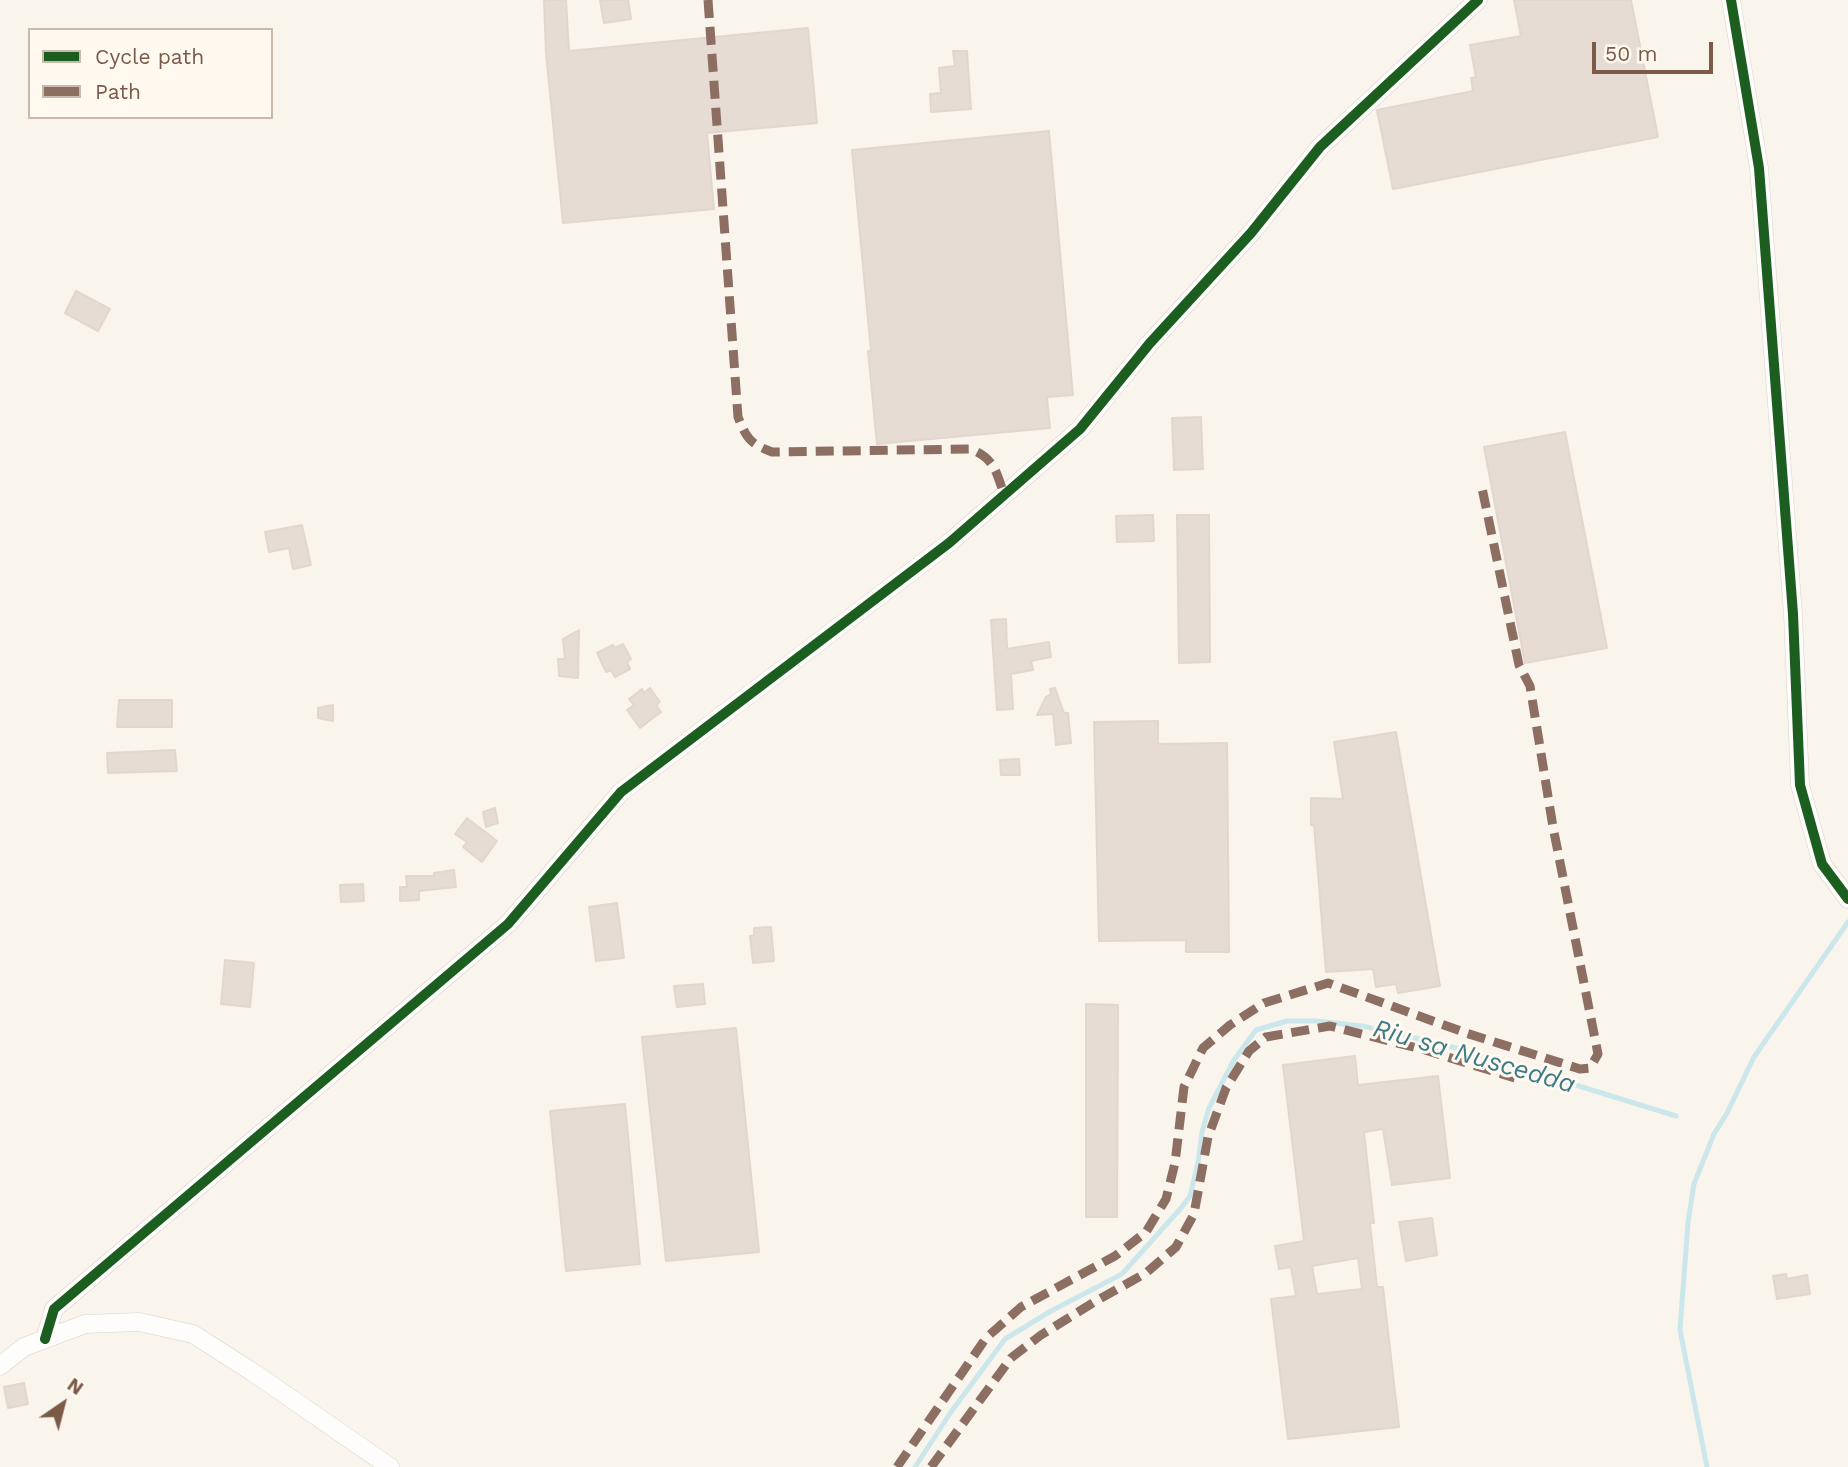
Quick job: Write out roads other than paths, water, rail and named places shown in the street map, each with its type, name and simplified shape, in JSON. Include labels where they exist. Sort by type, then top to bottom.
[{"type":"street","points":[[46,1339],[54,1308],[508,924],[621,793],[949,543],[1080,429],[1150,344],[1251,233],[1320,147],[1478,0]]},
{"type":"street","points":[[1731,0],[1759,168],[1793,614],[1800,785],[1822,864],[1848,899]]},
{"type":"street","points":[[0,1366],[24,1347],[85,1324],[139,1322],[193,1334],[390,1467]]},
{"type":"waterway","points":[[1707,1467],[1680,1330],[1688,1222],[1694,1184],[1714,1134],[1754,1057],[1848,922]]},
{"type":"waterway","name":"Riu sa Nuscedda","points":[[915,1467],[951,1412],[1005,1339],[1051,1311],[1122,1274],[1181,1208],[1190,1196],[1209,1108],[1234,1060],[1256,1030],[1287,1021],[1362,1026],[1446,1045],[1676,1116]]}]
